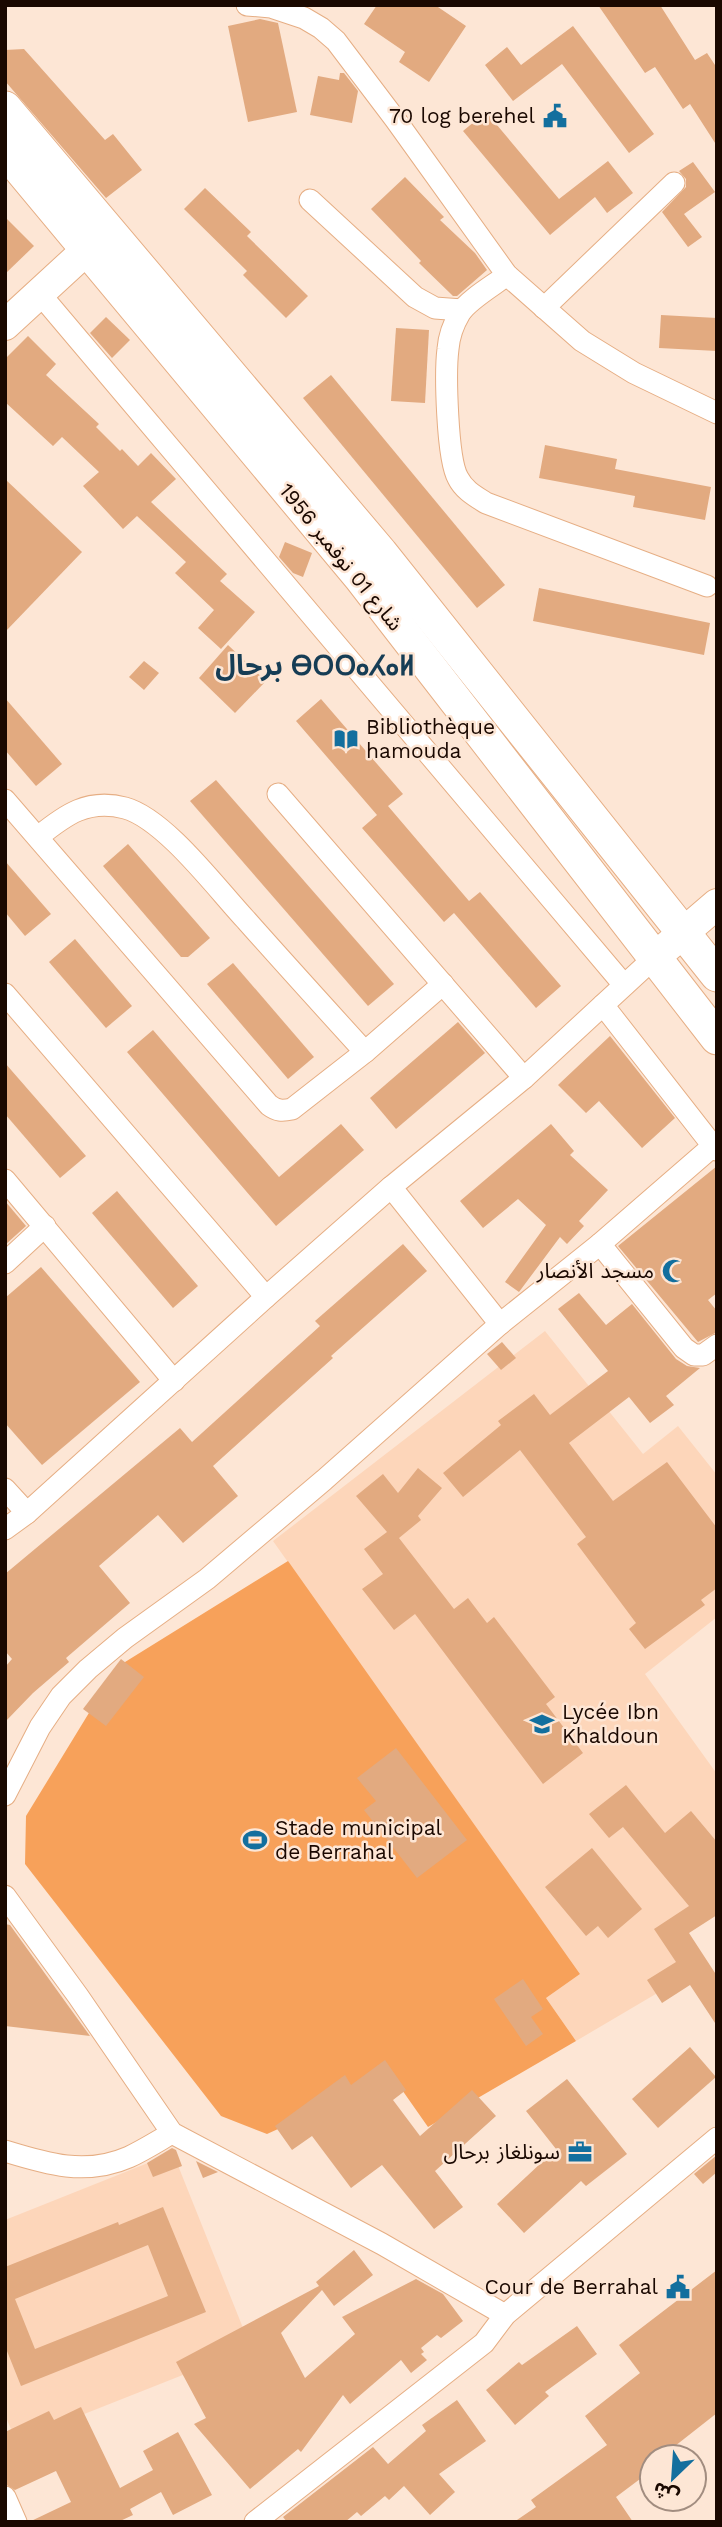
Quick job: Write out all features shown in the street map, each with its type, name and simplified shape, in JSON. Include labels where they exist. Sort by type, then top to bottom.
[{"type":"main road","name":"شارع 01 نوفمبر 1956","points":[[5,108],[97,240],[717,1038]]},
{"type":"main road","name":"شارع 01 نوفمبر 1956","points":[[5,151],[97,240],[381,553],[717,975]]},
{"type":"main road","points":[[5,325],[97,240]]},
{"type":"main road","points":[[654,958],[717,904]]},
{"type":"street","points":[[247,5],[310,11],[349,56],[507,275],[582,341],[608,359],[717,413]]},
{"type":"street","points":[[544,308],[674,183]]},
{"type":"street","points":[[310,200],[415,296],[435,308],[462,310]]},
{"type":"street","points":[[507,275],[462,310],[450,337],[447,377],[453,467],[458,479],[471,494],[499,508],[707,586]]},
{"type":"street","points":[[40,294],[624,985]]},
{"type":"street","points":[[278,794],[524,1078]]},
{"type":"street","points":[[5,800],[260,1095],[276,1110],[292,1109],[365,1052],[443,984]]},
{"type":"street","points":[[38,837],[62,817],[93,806],[125,808],[154,823],[193,862],[365,1052]]},
{"type":"street","points":[[5,1529],[27,1513],[391,1187],[524,1078],[654,958]]},
{"type":"street","points":[[5,994],[266,1297]]},
{"type":"street","points":[[5,1794],[40,1727],[61,1696],[88,1669],[125,1637],[207,1579],[324,1480],[500,1324],[715,1148],[603,1005]]},
{"type":"street","points":[[5,1180],[174,1381]]},
{"type":"street","points":[[391,1187],[500,1324]]},
{"type":"street","points":[[5,1263],[45,1226]]},
{"type":"street","points":[[600,1244],[684,1348],[694,1355],[703,1355],[717,1345]]},
{"type":"street","points":[[5,1489],[27,1513]]},
{"type":"street","points":[[5,1896],[172,2133],[382,2244],[505,2315]]},
{"type":"street","points":[[5,2151],[49,2164],[86,2168],[129,2157],[172,2133]]},
{"type":"street","points":[[255,2522],[484,2343],[505,2315],[717,2138]]},
{"type":"street","points":[[5,2497],[16,2522]]},
{"type":"shaded area","name":"Lycée Ibn Khaldoun","points":[[545,1331],[643,1454],[678,1426],[717,1475],[717,1617],[645,1674],[717,1774],[717,1894],[665,1931],[688,1975],[576,2041],[546,1998],[580,1974],[273,1541]]},
{"type":"shaded area","name":"Stade municipal de Berrahal","points":[[288,1561],[580,1974],[546,1998],[576,2041],[428,2127],[393,2077],[267,2134],[221,2116],[25,1864],[26,1816],[117,1667]]},
{"type":"shaded area","points":[[173,2153],[251,2348],[16,2441],[5,2415],[5,2220]]},
{"type":"building","points":[[377,5],[435,5],[466,26],[429,82],[399,62],[405,52],[364,24]]},
{"type":"building","points":[[598,5],[660,5],[695,60],[707,53],[717,68],[717,146],[690,104],[683,109],[655,67],[645,73]]},
{"type":"building","points":[[260,19],[278,23],[297,112],[248,122],[228,26]]},
{"type":"building","points":[[573,26],[654,134],[629,153],[562,64],[513,101],[485,65],[507,47],[521,65]]},
{"type":"building","points":[[24,49],[105,140],[113,134],[142,170],[106,198],[5,81],[5,50]]},
{"type":"building","points":[[340,73],[344,73],[358,91],[352,123],[310,115],[318,76],[339,80]]},
{"type":"building","points":[[486,112],[559,199],[608,161],[633,193],[607,213],[595,197],[550,235],[463,131]]},
{"type":"building","points":[[693,162],[715,192],[684,214],[702,237],[688,247],[662,212],[686,187],[686,179],[679,171]]},
{"type":"building","points":[[405,177],[444,217],[440,220],[475,253],[487,270],[457,296],[453,296],[419,263],[421,261],[371,209]]},
{"type":"building","points":[[205,188],[251,232],[247,236],[308,296],[286,318],[243,275],[247,271],[184,209]]},
{"type":"building","points":[[5,217],[34,246],[5,274]]},
{"type":"building","points":[[661,315],[717,318],[717,351],[659,348]]},
{"type":"building","points":[[106,317],[130,340],[112,358],[90,333]]},
{"type":"building","points":[[396,328],[429,330],[425,403],[391,401]]},
{"type":"building","points":[[28,336],[56,364],[46,375],[99,424],[96,427],[120,451],[122,449],[138,466],[151,453],[176,479],[151,502],[227,574],[220,581],[255,612],[221,649],[198,628],[214,610],[175,573],[186,562],[137,516],[123,529],[83,486],[99,472],[62,437],[53,446],[5,402],[5,359]]},
{"type":"building","points":[[331,375],[505,585],[477,608],[303,398]]},
{"type":"building","points":[[545,445],[617,459],[615,469],[711,487],[705,520],[633,507],[635,496],[539,478]]},
{"type":"building","points":[[5,479],[82,552],[5,632]]},
{"type":"building","points":[[285,542],[312,553],[303,577],[293,573],[279,557]]},
{"type":"building","points":[[539,588],[710,623],[704,655],[533,621]]},
{"type":"building","points":[[228,645],[266,681],[235,713],[199,678]]},
{"type":"building","points":[[144,661],[159,673],[144,690],[129,677]]},
{"type":"building","points":[[5,698],[62,764],[36,786],[5,750]]},
{"type":"building","points":[[321,699],[403,794],[388,806],[469,901],[480,892],[561,986],[536,1008],[454,913],[444,922],[362,828],[377,815],[296,721]]},
{"type":"building","points":[[216,780],[394,984],[368,1006],[190,801]]},
{"type":"building","points":[[128,844],[210,938],[188,957],[181,957],[103,866]]},
{"type":"building","points":[[5,861],[51,914],[25,936],[5,912]]},
{"type":"building","points":[[75,939],[132,1006],[106,1028],[49,962]]},
{"type":"building","points":[[233,963],[314,1057],[288,1079],[207,984]]},
{"type":"building","points":[[458,1022],[485,1053],[396,1129],[370,1098]]},
{"type":"building","points":[[153,1030],[279,1177],[341,1124],[364,1150],[276,1226],[127,1052]]},
{"type":"building","points":[[610,1036],[675,1118],[642,1148],[599,1101],[586,1113],[558,1085]]},
{"type":"building","points":[[5,1063],[86,1156],[60,1178],[5,1114]]},
{"type":"building","points":[[551,1124],[574,1151],[570,1155],[608,1190],[579,1221],[584,1226],[567,1244],[560,1237],[519,1292],[505,1282],[546,1225],[518,1199],[483,1228],[460,1201]]},
{"type":"building","name":"مسجد الأنصار","points":[[717,1166],[717,1293],[708,1300],[717,1311],[717,1332],[698,1342],[618,1246]]},
{"type":"building","points":[[117,1191],[198,1286],[173,1308],[92,1213]]},
{"type":"building","points":[[5,1201],[26,1226],[5,1245]]},
{"type":"building","points":[[403,1244],[427,1271],[213,1466],[238,1496],[183,1543],[158,1515],[99,1566],[130,1603],[66,1658],[69,1662],[5,1722],[5,1667],[12,1659],[5,1651],[5,1574],[180,1428],[192,1442],[320,1326],[315,1321]]},
{"type":"building","points":[[41,1267],[140,1382],[42,1465],[5,1423],[5,1298]]},
{"type":"building","points":[[579,1293],[606,1325],[632,1304],[676,1359],[687,1366],[700,1368],[666,1396],[674,1405],[650,1423],[629,1397],[569,1443],[613,1501],[667,1462],[717,1528],[717,1588],[701,1600],[705,1605],[645,1649],[629,1629],[636,1623],[577,1544],[586,1537],[520,1450],[463,1497],[443,1473],[501,1425],[498,1421],[534,1394],[550,1415],[608,1371],[558,1309]]},
{"type":"building","points":[[502,1342],[516,1358],[501,1370],[487,1354]]},
{"type":"building","points":[[418,1468],[442,1488],[418,1516],[421,1520],[399,1538],[454,1609],[468,1598],[487,1623],[494,1617],[555,1697],[546,1704],[583,1753],[543,1784],[415,1614],[394,1630],[362,1589],[383,1574],[364,1549],[387,1532],[356,1496],[383,1474],[398,1493]]},
{"type":"building","points":[[121,1659],[144,1677],[106,1726],[83,1709]]},
{"type":"building","points":[[396,1748],[467,1840],[417,1878],[364,1810],[376,1801],[357,1778]]},
{"type":"building","points":[[626,1785],[665,1833],[691,1811],[717,1842],[717,1915],[689,1933],[717,1976],[717,2026],[690,1985],[662,2003],[647,1980],[676,1962],[654,1929],[689,1906],[623,1827],[609,1838],[589,1814]]},
{"type":"building","points":[[592,1848],[642,1909],[608,1938],[598,1926],[586,1936],[545,1887]]},
{"type":"building","points":[[5,1924],[10,1925],[90,2036],[5,2026]]},
{"type":"building","points":[[523,1979],[543,2009],[531,2017],[543,2034],[526,2046],[494,1999]]},
{"type":"building","points":[[690,2047],[716,2077],[658,2128],[632,2099]]},
{"type":"building","points":[[385,2060],[406,2090],[393,2100],[420,2136],[472,2090],[496,2116],[435,2171],[463,2207],[434,2229],[382,2165],[351,2188],[312,2136],[292,2150],[275,2126],[345,2075],[351,2085]]},
{"type":"building","points":[[567,2079],[627,2154],[586,2186],[581,2181],[524,2233],[497,2204],[556,2149],[526,2111]]},
{"type":"building","points":[[172,2148],[176,2150],[182,2166],[153,2177],[147,2163]]},
{"type":"building","points":[[717,2155],[717,2172],[703,2184],[694,2174]]},
{"type":"building","points":[[196,2161],[218,2172],[203,2178]]},
{"type":"building","points":[[163,2207],[206,2312],[21,2386],[5,2346],[5,2267],[118,2222],[119,2225]],"holes":[[[148,2245],[168,2296],[35,2349],[15,2299]]]},
{"type":"building","points":[[354,2250],[373,2275],[334,2306],[322,2290],[281,2333],[305,2378],[355,2334],[342,2317],[416,2279],[443,2294],[463,2321],[441,2338],[437,2335],[421,2348],[424,2352],[421,2354],[427,2360],[411,2373],[401,2360],[350,2404],[343,2395],[301,2452],[298,2449],[250,2489],[194,2424],[206,2418],[176,2362],[319,2286],[316,2282]]},
{"type":"building","points":[[717,2270],[717,2413],[679,2443],[638,2443],[638,2480],[616,2497],[633,2522],[514,2522],[536,2507],[531,2500],[607,2445],[585,2416],[640,2373],[619,2345]]},
{"type":"building","points":[[577,2326],[597,2354],[545,2392],[549,2396],[515,2425],[486,2390],[519,2362],[522,2365]]},
{"type":"building","points":[[457,2400],[486,2441],[439,2474],[455,2492],[430,2515],[404,2486],[389,2500],[385,2496],[361,2516],[357,2512],[345,2522],[287,2522],[283,2517],[373,2447],[388,2464],[426,2431],[422,2425]]},
{"type":"building","points":[[81,2407],[120,2488],[153,2470],[143,2451],[178,2432],[212,2495],[173,2515],[161,2492],[130,2509],[133,2515],[118,2522],[29,2522],[71,2502],[56,2471],[15,2490],[5,2484],[5,2432],[49,2411],[54,2420]]},
{"type":"place","name":"70 log berehel","points":[[555,116]]},
{"type":"place","name":"Bibliothèque hamouda","points":[[346,739]]},
{"type":"place","name":"مسجد الأنصار","points":[[674,1271]]},
{"type":"place","name":"Lycée Ibn Khaldoun","points":[[542,1724]]},
{"type":"place","name":"Stade municipal de Berrahal","points":[[255,1840]]},
{"type":"place","name":"سونلغاز برحال","points":[[580,2152]]},
{"type":"place","name":"Cour de Berrahal","points":[[678,2287]]},
{"type":"district","name":"برحال ⴱⵔⵔⴰⵃⴰⵍ","points":[[315,665]]}]
